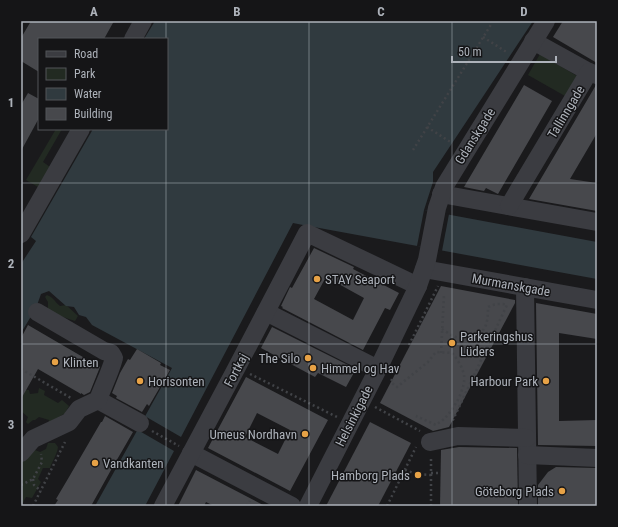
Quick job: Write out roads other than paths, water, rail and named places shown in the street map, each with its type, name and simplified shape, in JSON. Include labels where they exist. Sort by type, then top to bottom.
[{"type":"street","points":[[134,38],[143,21]]},
{"type":"street","name":"Gdanskgade","points":[[423,272],[439,201],[546,21]]},
{"type":"street","name":"Tallinngade","points":[[509,206],[593,74],[533,41]]},
{"type":"street","points":[[22,228],[80,130]]},
{"type":"street","points":[[439,201],[509,206],[597,222]]},
{"type":"street","name":"Murmanskgade","points":[[307,233],[423,272],[525,287],[597,300]]},
{"type":"street","name":"Fortkaj","points":[[163,506],[238,367],[307,233]]},
{"type":"street","name":"Helsinkigade","points":[[308,506],[362,400],[386,372],[423,272]]},
{"type":"street","points":[[525,287],[528,506]]},
{"type":"street","points":[[21,453],[34,439],[69,422],[79,409],[98,400],[103,384],[111,371],[114,358],[111,353],[104,351],[37,312]]},
{"type":"street","points":[[266,312],[386,372]]},
{"type":"street","points":[[98,400],[140,424]]},
{"type":"street","points":[[424,444],[458,436],[597,458]]},
{"type":"street","points":[[191,453],[292,506]]},
{"type":"water","points":[[155,21],[533,21],[433,172],[433,182],[424,210],[597,242],[597,279],[303,225],[154,506],[95,506],[172,368],[92,325],[86,317],[79,315],[74,307],[66,306],[49,291],[41,294],[36,308],[21,333],[21,264],[36,241],[31,237],[92,130],[168,130],[168,38],[145,38]]},
{"type":"place","name":"STAY Seaport","points":[[317,279]]},
{"type":"place","name":"Parkeringshus Lüders","points":[[452,343]]},
{"type":"place","name":"The Silo","points":[[308,358]]},
{"type":"place","name":"Klinten","points":[[55,362]]},
{"type":"place","name":"Himmel og Hav","points":[[313,368]]},
{"type":"place","name":"Horisonten","points":[[140,381]]},
{"type":"place","name":"Harbour Park","points":[[546,381]]},
{"type":"place","name":"Umeus Nordhavn","points":[[305,434]]},
{"type":"place","name":"Vandkanten","points":[[95,463]]},
{"type":"place","name":"Hamborg Plads","points":[[418,475]]},
{"type":"place","name":"Göteborg Plads","points":[[562,491]]}]
